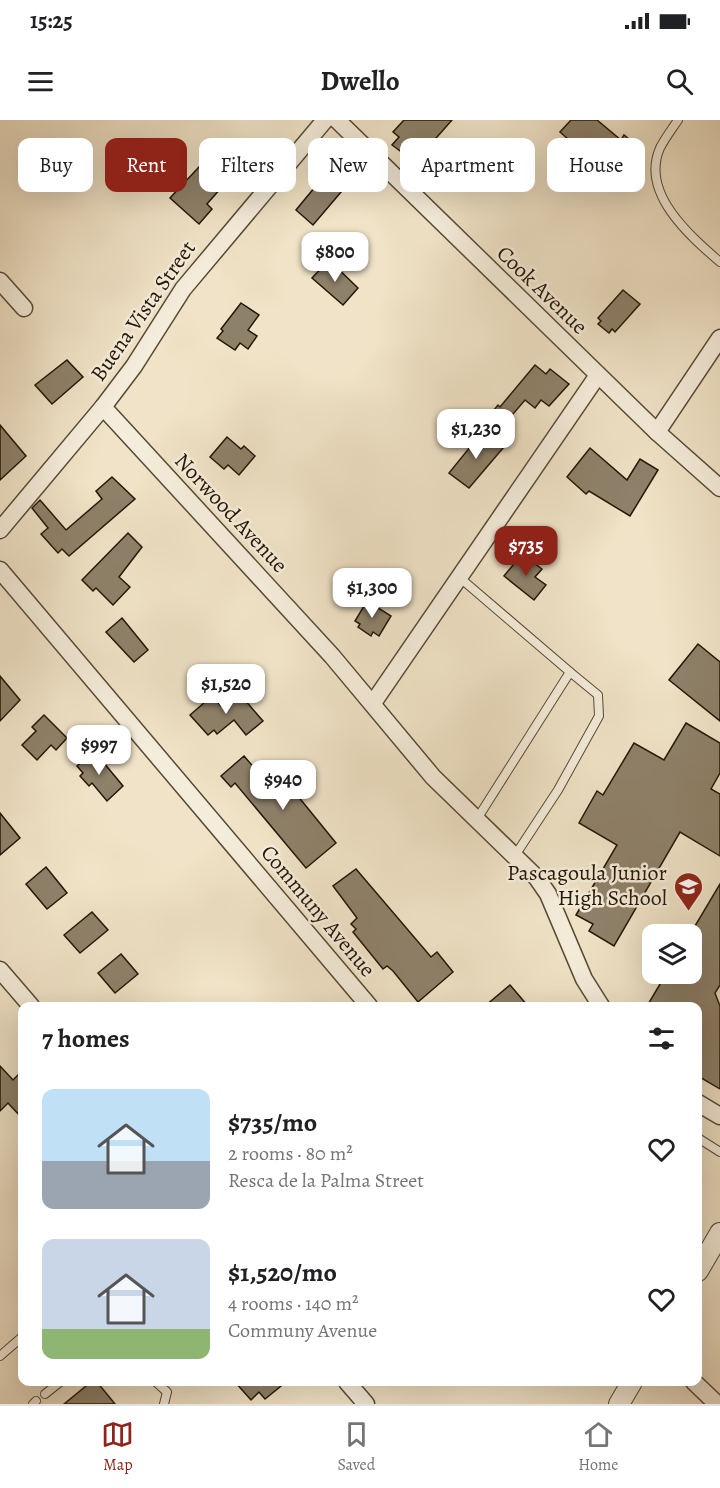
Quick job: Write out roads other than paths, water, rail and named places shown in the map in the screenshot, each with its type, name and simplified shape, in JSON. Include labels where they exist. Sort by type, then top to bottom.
[{"type":"street","name":"Buena Vista Street","points":[[0,530],[103,407],[134,366],[183,289],[325,120]]},
{"type":"street","name":"Cook Avenue","points":[[337,120],[657,432],[720,488]]},
{"type":"street","points":[[0,281],[24,308]]},
{"type":"street","points":[[657,432],[720,338]]},
{"type":"street","points":[[373,703],[598,375]]},
{"type":"street","name":"Norwood Avenue","points":[[103,407],[373,703],[434,777],[516,854],[537,878],[548,894],[584,979],[598,1002]]},
{"type":"street","name":"Communy Avenue","points":[[0,570],[366,1002]]},
{"type":"street","points":[[0,970],[28,1002]]},
{"type":"street","points":[[702,1105],[720,1116]]},
{"type":"street","points":[[702,1264],[720,1233]]},
{"type":"street","points":[[350,1386],[366,1404]]},
{"type":"street","points":[[619,1404],[630,1386]]},
{"type":"street","points":[[698,1386],[717,1404]]},
{"type":"lane","points":[[678,120],[660,149],[657,160],[660,188],[671,212],[684,230],[720,262]]},
{"type":"lane","points":[[459,578],[598,695],[599,716],[558,790],[516,854]]},
{"type":"lane","points":[[477,819],[570,672]]},
{"type":"lane","points":[[702,1141],[720,1152]]},
{"type":"lane","points":[[0,1356],[18,1340]]},
{"type":"lane","points":[[45,1394],[55,1386]]},
{"type":"lane","points":[[160,1386],[167,1392],[164,1404]]},
{"type":"place","name":"Pascagoula Junior High School","points":[[688,912]]}]
